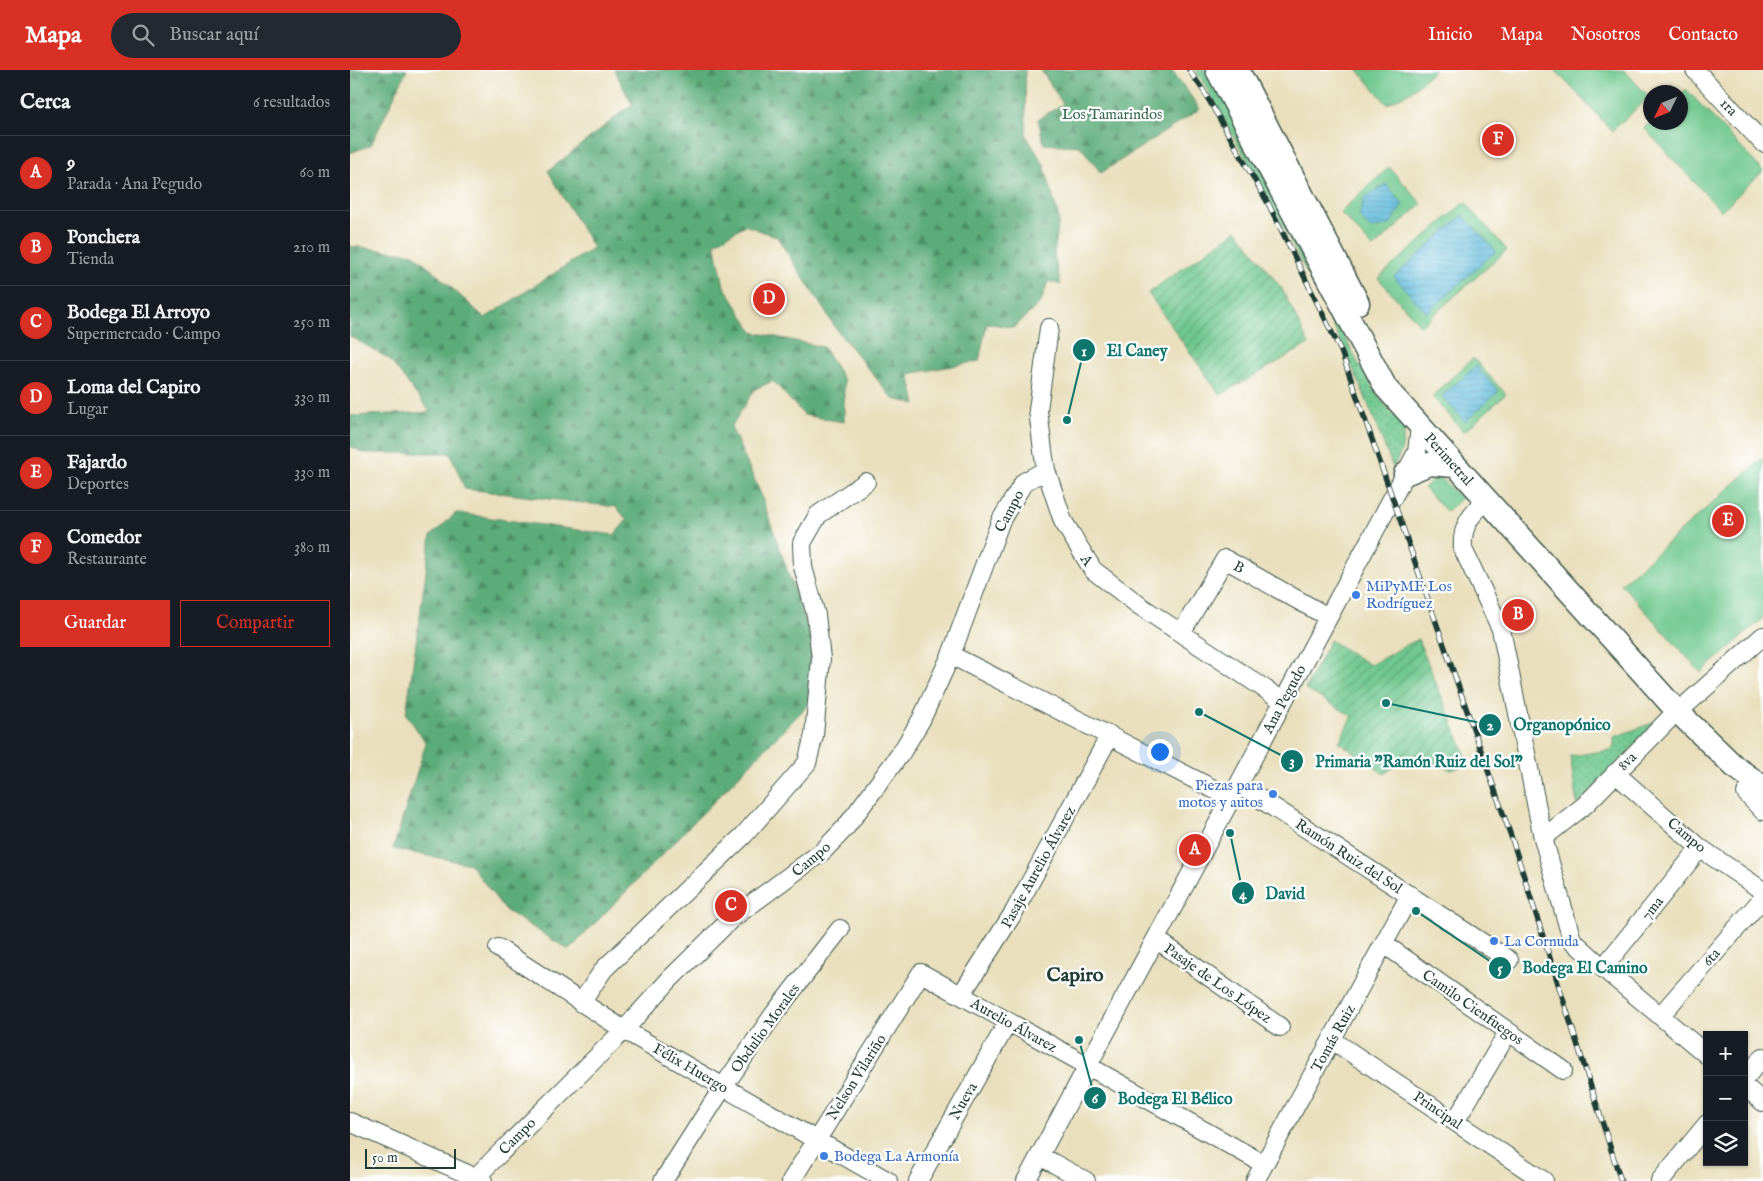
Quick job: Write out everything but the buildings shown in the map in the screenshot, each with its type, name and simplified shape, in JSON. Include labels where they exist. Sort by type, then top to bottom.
[{"type":"main road","name":"Perimetral","points":[[1217,70],[1386,388],[1420,426],[1426,448],[1458,457],[1754,790]]},
{"type":"main road","name":"Perimetral","points":[[1238,70],[1394,373],[1458,457],[1486,500],[1682,707],[1763,773]]},
{"type":"main road","points":[[1414,397],[1420,426]]},
{"type":"main road","points":[[1404,474],[1429,464],[1458,457]]},
{"type":"street","name":"1ra","points":[[1695,70],[1763,143]]},
{"type":"street","name":"A","points":[[1049,328],[1038,410],[1046,470],[1063,521],[1093,570],[1140,606],[1283,701]]},
{"type":"street","name":"Ana Pegudo","points":[[1026,1181],[1404,474],[1426,448]]},
{"type":"street","name":"Campo","points":[[479,1179],[624,1030],[670,979],[730,920],[823,851],[846,827],[901,753],[921,720],[951,655],[1001,520],[1024,482],[1046,470]]},
{"type":"street","points":[[581,1002],[604,969],[744,834],[807,763],[814,735],[821,659],[816,615],[803,567],[802,543],[818,515],[866,482]]},
{"type":"street","points":[[1486,500],[1470,516],[1462,537],[1463,549],[1501,629],[1543,838],[1572,940],[1703,1051]]},
{"type":"street","name":"B","points":[[1181,633],[1225,559],[1328,617]]},
{"type":"street","name":"8va","points":[[1543,838],[1585,805],[1682,707],[1763,636]]},
{"type":"street","name":"Ramón Ruiz del Sol","points":[[951,655],[1110,735],[1235,791],[1410,895],[1509,960]]},
{"type":"street","name":"Pasaje Aurelio Álvarez","points":[[961,995],[1014,912],[1110,735]]},
{"type":"street","name":"Campo","points":[[1616,773],[1700,848],[1763,891]]},
{"type":"street","points":[[1754,790],[1763,811]]},
{"type":"street","points":[[1539,819],[1566,820]]},
{"type":"street","name":"7ma","points":[[1603,968],[1700,848]]},
{"type":"street","name":"Tomás Ruiz","points":[[1255,1181],[1410,895]]},
{"type":"street","name":"6ta","points":[[1660,1016],[1763,898]]},
{"type":"street","name":"Obdulio Morales","points":[[662,1181],[723,1087],[774,1014],[840,929]]},
{"type":"street","name":"Pasaje de Los López","points":[[1156,939],[1280,1027]]},
{"type":"street","name":"Camilo Cienfuegos","points":[[1384,944],[1563,1070]]},
{"type":"street","name":"Félix Huergo","points":[[498,948],[624,1030],[888,1181]]},
{"type":"street","name":"Aurelio Álvarez","points":[[921,973],[1264,1164]]},
{"type":"street","name":"Nelson Vilariño","points":[[791,1181],[921,973]]},
{"type":"street","name":"Nueva","points":[[918,1181],[1008,1022]]},
{"type":"street","points":[[1455,1122],[1508,1032]]},
{"type":"street","name":"Principal","points":[[1332,1040],[1544,1181]]},
{"type":"street","points":[[1747,1076],[1763,1057]]},
{"type":"street","points":[[1748,1089],[1763,1102]]},
{"type":"street","points":[[350,1122],[479,1179]]},
{"type":"street","points":[[1660,1181],[1703,1129]]},
{"type":"street","points":[[1040,1156],[1086,1181]]},
{"type":"green space","points":[[350,70],[407,70],[371,145],[350,153]]},
{"type":"green space","points":[[614,70],[1025,70],[1026,135],[1044,165],[1059,218],[1054,256],[1061,285],[1048,281],[1041,302],[1014,328],[987,323],[979,361],[909,374],[916,404],[893,399],[839,333],[777,237],[745,225],[715,243],[724,286],[753,332],[823,347],[844,380],[844,422],[804,415],[773,381],[755,389],[731,427],[760,492],[812,641],[808,705],[569,950],[505,910],[470,864],[393,849],[426,743],[406,714],[431,536],[456,513],[614,535],[627,520],[616,507],[465,489],[450,453],[364,453],[350,446],[350,416],[430,412],[389,359],[350,336],[350,246],[414,254],[485,318],[593,248],[548,171],[632,104]]},
{"type":"green space","name":"Los Tamarindos","points":[[1041,70],[1172,70],[1200,109],[1101,173],[1080,146],[1044,144],[1038,119],[1063,104]]},
{"type":"green space","points":[[1196,70],[1210,70],[1359,365],[1386,407],[1405,429],[1401,452],[1393,468],[1356,375],[1296,251]]},
{"type":"green space","points":[[1358,70],[1435,70],[1410,92],[1387,104]]},
{"type":"green space","points":[[1555,70],[1624,70],[1643,91],[1643,103],[1612,131]]},
{"type":"green space","points":[[1688,91],[1763,171],[1721,211],[1646,130],[1688,130]]},
{"type":"green space","points":[[1389,167],[1422,204],[1373,248],[1340,212]]},
{"type":"green space","points":[[1465,202],[1507,250],[1421,326],[1378,278]]},
{"type":"green space","points":[[1237,230],[1282,289],[1309,344],[1220,395],[1148,293]]},
{"type":"green space","points":[[1473,358],[1506,394],[1464,432],[1432,396]]},
{"type":"green space","points":[[1763,458],[1763,618],[1701,673],[1621,584]]},
{"type":"green space","points":[[1438,475],[1461,498],[1447,512],[1424,488]]},
{"type":"green space","points":[[1418,639],[1469,763],[1452,770],[1412,754],[1384,774],[1339,742],[1352,716],[1305,689],[1330,640],[1370,665]]},
{"type":"green space","points":[[1658,721],[1577,805],[1570,756],[1610,750],[1614,746],[1614,737]]},
{"type":"water","points":[[1386,184],[1403,204],[1390,225],[1371,229],[1359,217],[1364,198]]},
{"type":"water","points":[[1463,215],[1496,251],[1427,313],[1394,277]]},
{"type":"water","points":[[1476,366],[1499,391],[1465,422],[1442,396]]},
{"type":"railway","points":[[1189,70],[1203,90],[1269,205],[1341,351],[1512,839],[1621,1181]]},
{"type":"place","name":"Comedor","points":[[1498,140]]},
{"type":"place","name":"Loma del Capiro","points":[[769,299]]},
{"type":"place","name":"El Caney","points":[[1067,420]]},
{"type":"place","name":"Fajardo","points":[[1728,521]]},
{"type":"place","name":"MiPyME Los Rodríguez","points":[[1356,595]]},
{"type":"place","name":"Ponchera","points":[[1518,615]]},
{"type":"place","name":"Organopónico","points":[[1386,703]]},
{"type":"place","name":"Primaria \"Ramón Ruiz del Sol\"","points":[[1199,712]]},
{"type":"place","name":"Piezas para motos y autos","points":[[1273,794]]},
{"type":"place","name":"David","points":[[1230,833]]},
{"type":"place","name":"9","points":[[1195,850]]},
{"type":"place","name":"Bodega El Arroyo","points":[[731,906]]},
{"type":"place","name":"Bodega El Camino","points":[[1416,911]]},
{"type":"place","name":"La Cornuda","points":[[1494,941]]},
{"type":"place","name":"Bodega El Bélico","points":[[1079,1040]]},
{"type":"place","name":"Bodega La Armonía","points":[[824,1156]]},
{"type":"district","name":"Capiro","points":[[1075,974]]}]
